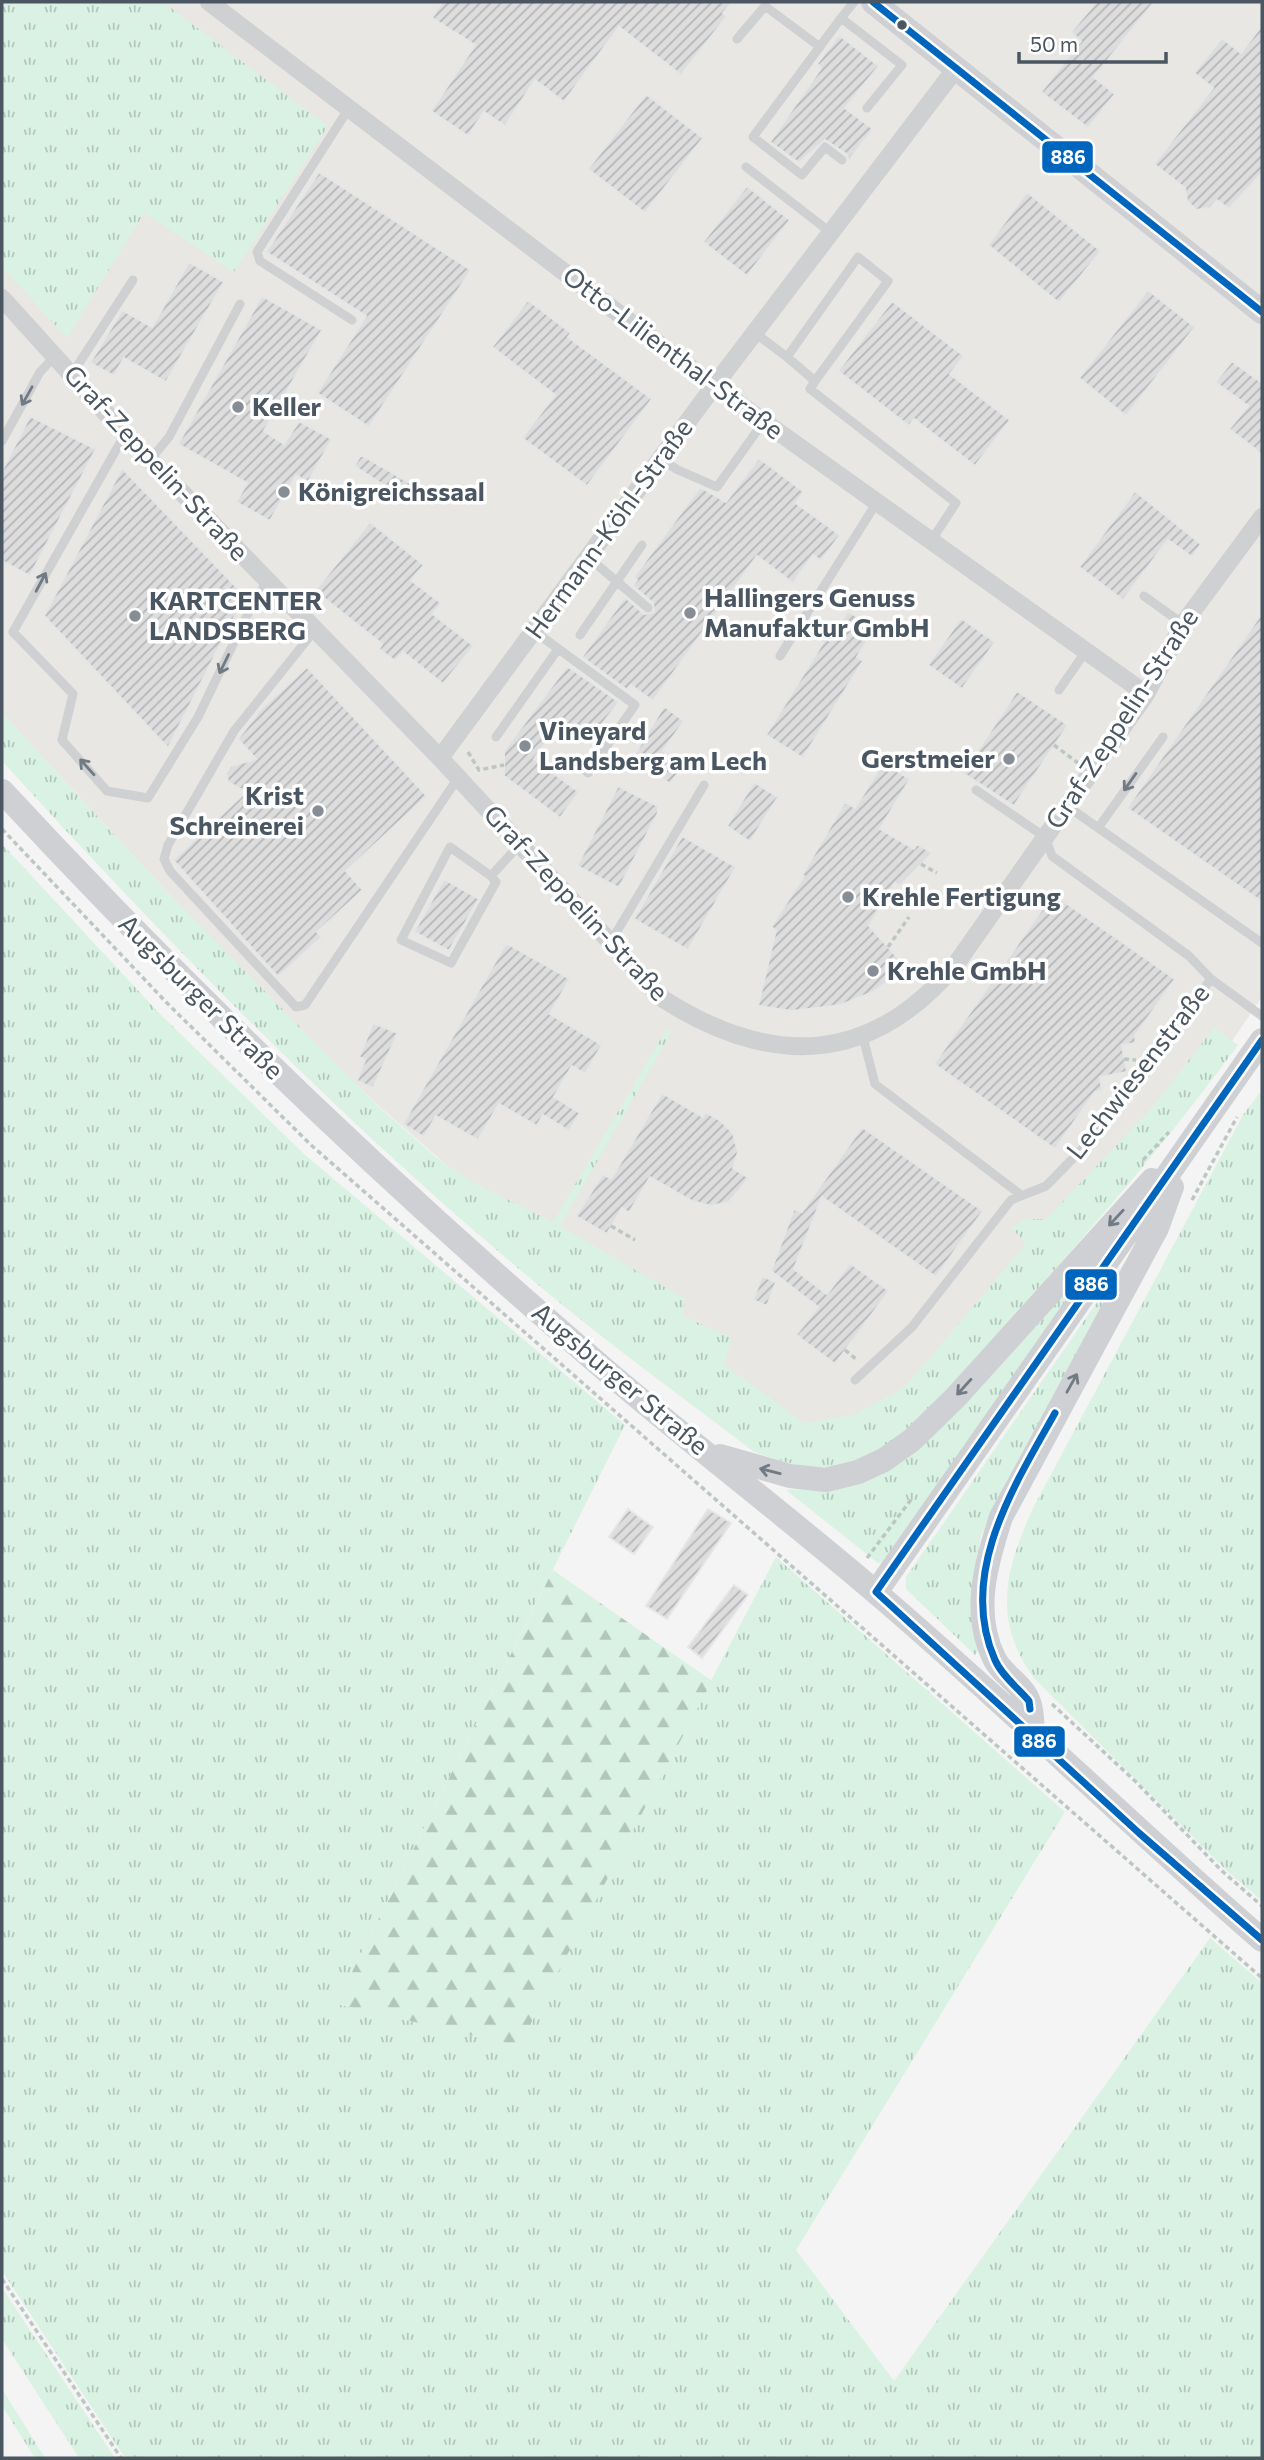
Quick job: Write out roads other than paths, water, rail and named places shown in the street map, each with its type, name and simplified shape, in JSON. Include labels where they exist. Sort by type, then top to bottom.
[{"type":"main road","points":[[873,2],[1262,312]]},
{"type":"main road","name":"Augsburger Straße","points":[[2,791],[185,984],[332,1126],[598,1363],[876,1592],[1262,1940]]},
{"type":"main road","points":[[876,1592],[1183,1157],[1262,1040]]},
{"type":"main road","points":[[706,1451],[790,1476],[826,1480],[858,1472],[884,1460],[912,1440],[956,1396],[1213,1114]]},
{"type":"main road","points":[[1033,1735],[1029,1701],[996,1662],[985,1634],[981,1606],[988,1560],[1001,1517],[1033,1452],[1157,1228],[1183,1157]]},
{"type":"street","name":"Otto-Lilienthal-Straße","points":[[209,2],[714,386],[1146,694]]},
{"type":"street","name":"Hermann-Köhl-Straße","points":[[440,758],[714,386],[957,67]]},
{"type":"street","name":"Graf-Zeppelin-Straße","points":[[2,298],[125,434],[440,758],[663,999],[692,1017],[747,1040],[779,1046],[816,1047],[863,1037],[902,1015],[932,992],[956,964],[1146,694],[1217,566],[1262,517]]},
{"type":"lane","points":[[842,160],[825,147],[802,175],[753,137],[854,2]]},
{"type":"lane","points":[[737,39],[765,6],[820,47]]},
{"type":"lane","points":[[841,18],[902,65],[867,108]]},
{"type":"lane","points":[[349,108],[257,252],[260,261],[352,320]]},
{"type":"lane","points":[[746,167],[830,232]]},
{"type":"lane","points":[[787,357],[858,257],[888,281],[810,389],[956,503],[931,541]]},
{"type":"lane","points":[[72,374],[133,280]]},
{"type":"lane","points":[[150,460],[169,437],[240,304]]},
{"type":"lane","points":[[755,332],[815,381]]},
{"type":"lane","points":[[2,440],[40,372],[56,355]]},
{"type":"lane","points":[[661,458],[676,469],[717,487],[764,421]]},
{"type":"lane","points":[[13,632],[125,434]]},
{"type":"lane","points":[[780,656],[877,502]]},
{"type":"lane","points":[[580,635],[642,545]]},
{"type":"lane","points":[[588,558],[648,608]]},
{"type":"lane","points":[[2,626],[13,632],[73,694],[62,740],[107,791],[148,798],[198,717],[254,601],[267,582]]},
{"type":"lane","points":[[1144,596],[1184,624]]},
{"type":"lane","points":[[315,631],[234,731],[167,845],[164,859],[170,871],[296,1007],[305,1005],[458,777]]},
{"type":"lane","points":[[534,631],[635,705],[588,773],[571,758]]},
{"type":"lane","points":[[496,737],[558,649]]},
{"type":"lane","points":[[1059,690],[1086,651]]},
{"type":"lane","points":[[1098,828],[1163,737]]},
{"type":"lane","points":[[610,943],[704,785]]},
{"type":"lane","points":[[976,790],[1045,837]]},
{"type":"lane","points":[[1067,806],[1262,943]]},
{"type":"lane","name":"Lechwiesenstraße","points":[[855,1380],[912,1327],[1011,1200],[1046,1186],[1096,1135],[1211,979],[1189,956],[1052,856],[1045,837]]},
{"type":"lane","points":[[491,876],[520,844]]},
{"type":"lane","points":[[450,847],[491,876],[496,882],[451,962],[401,940],[450,847]]},
{"type":"lane","points":[[1211,979],[1262,1016]]},
{"type":"lane","points":[[863,1037],[875,1084],[1021,1195]]},
{"type":"place","name":"Keller","points":[[238,407]]},
{"type":"place","name":"Königreichssaal","points":[[284,492]]},
{"type":"place","name":"Hallingers Genuss Manufaktur GmbH","points":[[690,613]]},
{"type":"place","name":"KARTCENTER LANDSBERG","points":[[135,616]]},
{"type":"place","name":"Vineyard Landsberg am Lech","points":[[525,746]]},
{"type":"place","name":"Gerstmeier","points":[[1009,759]]},
{"type":"place","name":"Krist Schreinerei","points":[[318,811]]},
{"type":"place","name":"Krehle Fertigung","points":[[848,897]]},
{"type":"place","name":"Krehle GmbH","points":[[873,971]]}]
